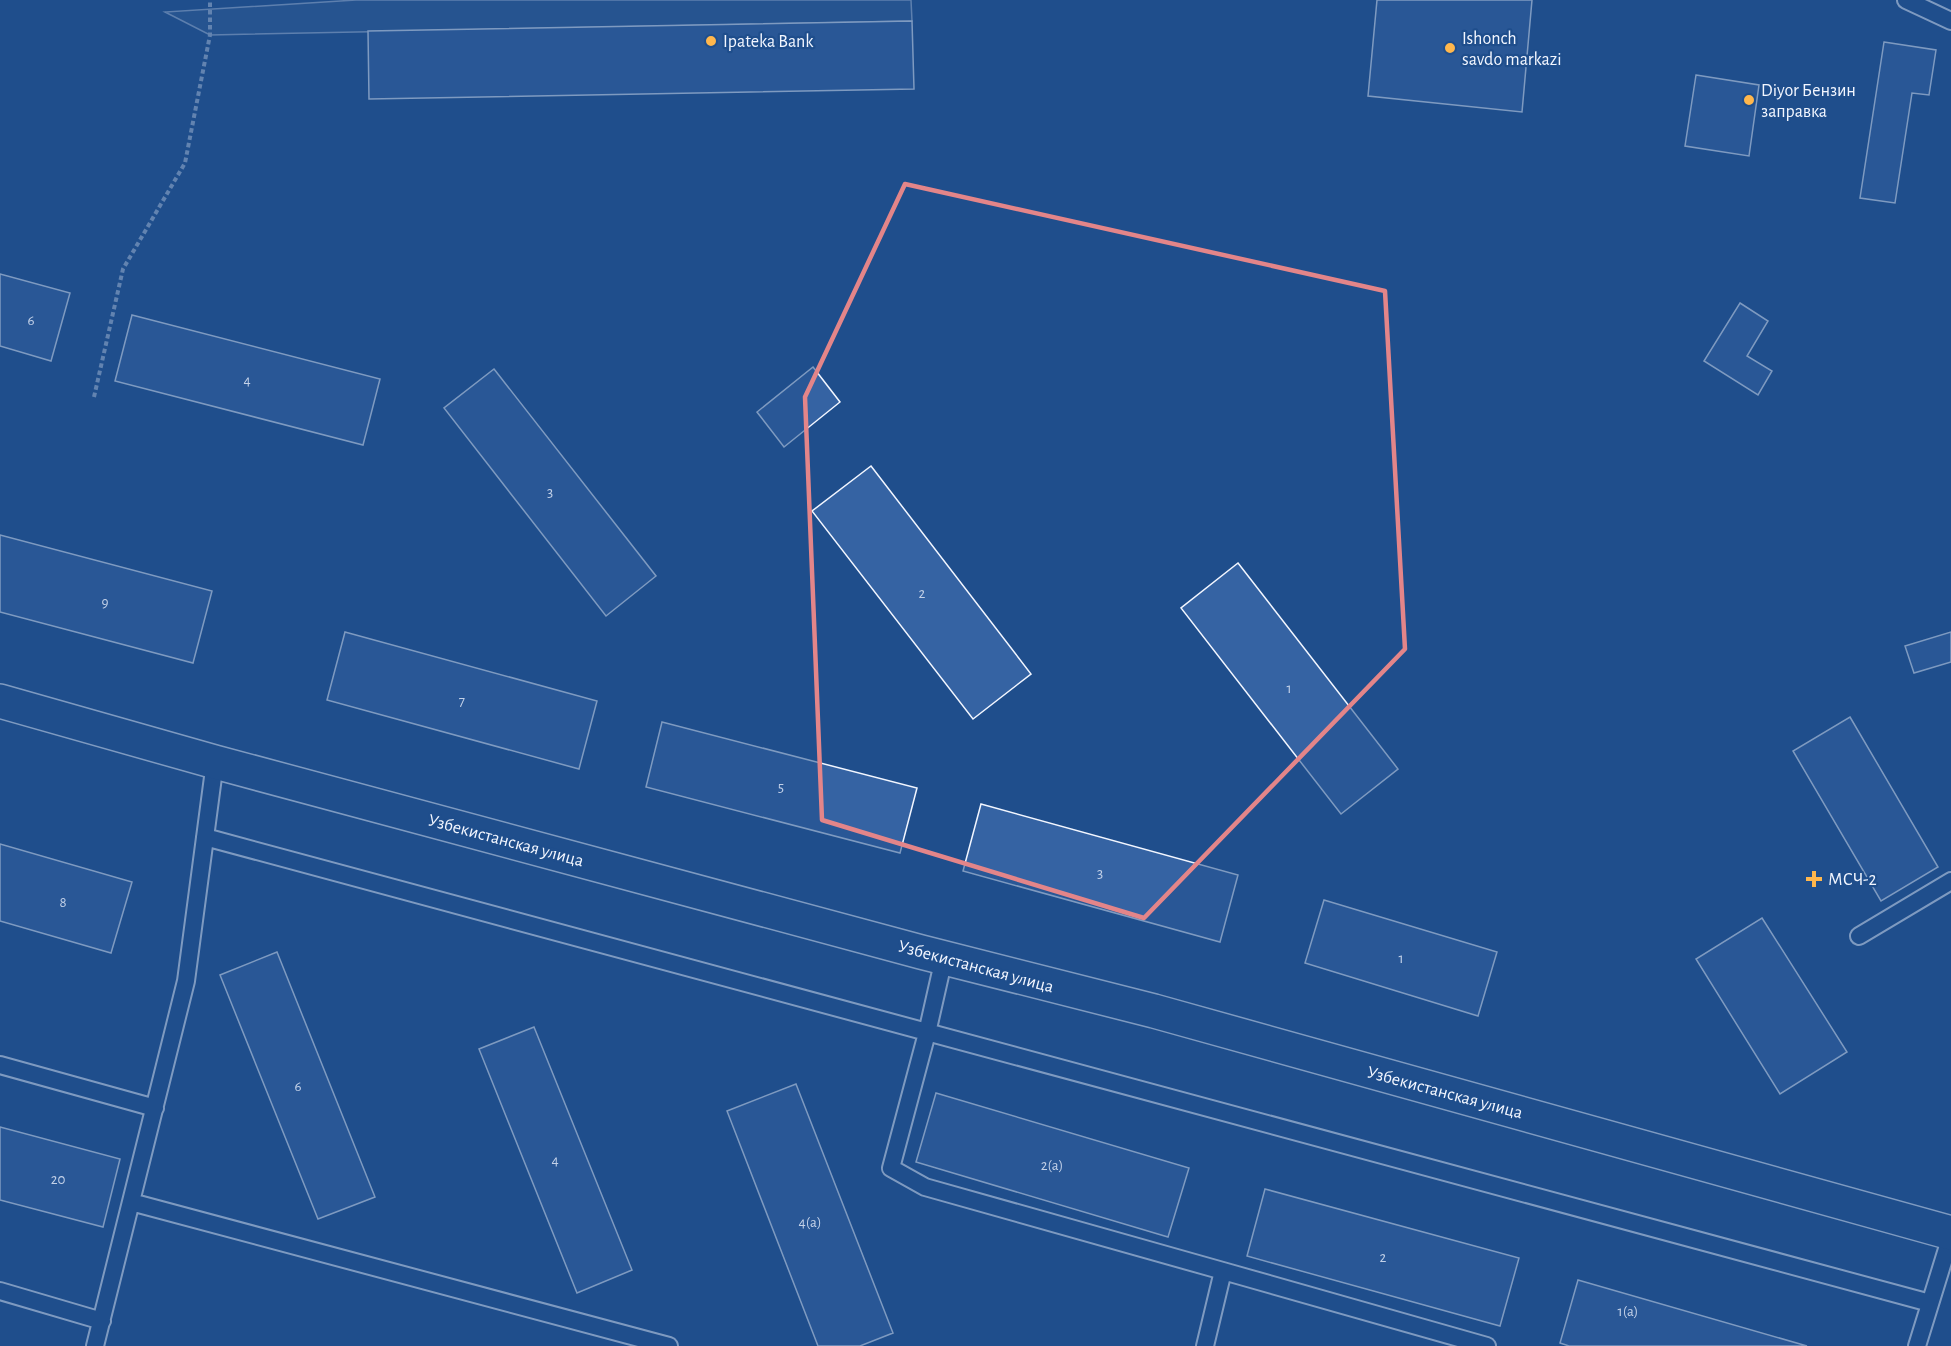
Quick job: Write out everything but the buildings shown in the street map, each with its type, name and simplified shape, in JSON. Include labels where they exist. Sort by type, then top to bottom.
[{"type":"main road","name":"Узбекистанская улица","points":[[0,701],[215,762],[944,958],[1154,1011],[1951,1235]]},
{"type":"lane","points":[[1906,0],[1951,21]]},
{"type":"lane","points":[[95,1346],[186,981],[215,762]]},
{"type":"lane","points":[[205,837],[1930,1303]]},
{"type":"lane","points":[[1859,936],[1951,881]]},
{"type":"lane","points":[[944,958],[891,1168],[925,1187],[1487,1346]]},
{"type":"lane","points":[[0,1065],[154,1108]]},
{"type":"lane","points":[[131,1202],[669,1346]]},
{"type":"lane","points":[[1917,1346],[1951,1235]]},
{"type":"lane","points":[[1209,1345],[1223,1271]]},
{"type":"lane","points":[[0,1291],[102,1321]]},
{"type":"path","points":[[94,397],[123,270],[185,163],[210,35],[210,0]]},
{"type":"highlighted area","points":[[905,184],[1385,291],[1405,649],[1144,918],[822,820],[805,397]]},
{"type":"shaded area","points":[[356,0],[911,0],[912,21],[210,35],[165,12]]},
{"type":"place","name":"Ipateka Bank","points":[[711,41]]},
{"type":"place","name":"Ishonch savdo markazi","points":[[1450,48]]},
{"type":"place","name":"Diyor Бензин заправка","points":[[1749,100]]},
{"type":"place","name":"МСЧ-2","points":[[1814,879]]}]
